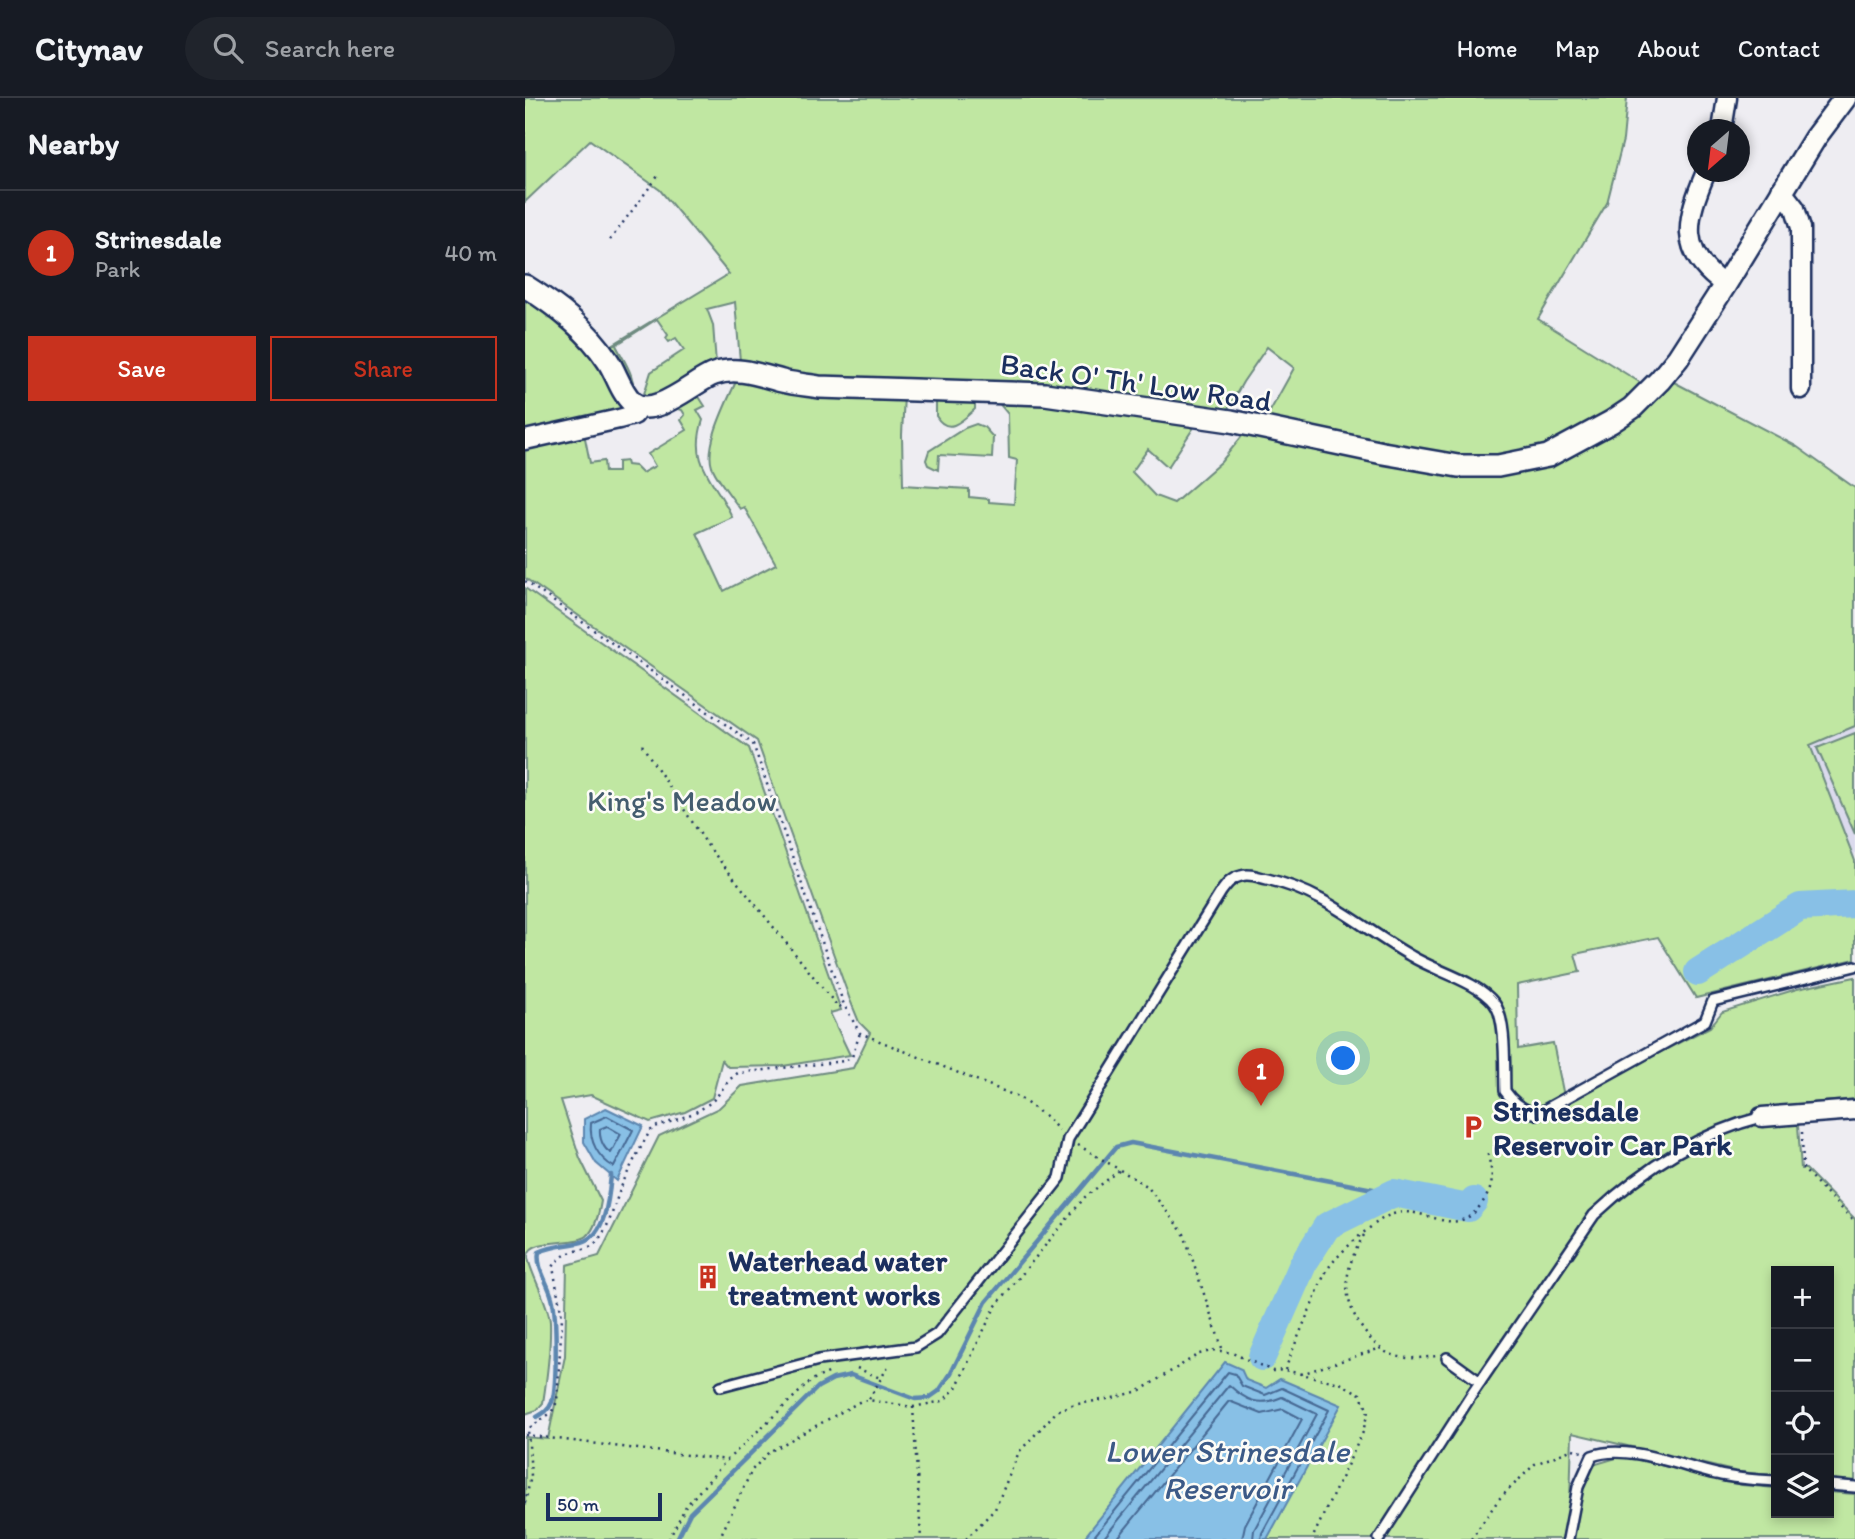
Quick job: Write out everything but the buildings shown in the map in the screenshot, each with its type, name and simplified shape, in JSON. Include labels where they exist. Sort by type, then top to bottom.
[{"type":"street","points":[[1724,119],[1727,98]]},
{"type":"street","name":"Back O' Th' Low Road","points":[[640,407],[664,403],[713,375],[752,372],[783,382],[819,387],[1045,394],[1231,421],[1458,466],[1498,466],[1548,456],[1591,434],[1632,408],[1660,380],[1678,358],[1725,285],[1815,138],[1845,98]]},
{"type":"street","points":[[1702,182],[1688,227],[1692,250],[1702,265],[1725,285]]},
{"type":"street","points":[[1781,190],[1795,208],[1801,228],[1801,389]]},
{"type":"street","points":[[525,286],[552,303],[581,328],[608,361],[632,403],[640,407],[634,415],[525,440]]},
{"type":"street","points":[[1762,1116],[1855,1110]]},
{"type":"lane","points":[[721,1386],[819,1360],[916,1347],[937,1334],[1061,1178],[1068,1139],[1221,892],[1229,882],[1243,875],[1285,883],[1316,895],[1414,958],[1486,995],[1496,1005],[1501,1020],[1505,1091],[1511,1101],[1526,1111],[1537,1114],[1705,1021],[1713,1001],[1855,966]]},
{"type":"lane","points":[[1378,1539],[1480,1382],[1594,1215],[1618,1192],[1695,1141],[1762,1116]]},
{"type":"lane","points":[[1447,1358],[1480,1382]]},
{"type":"lane","points":[[1568,1539],[1578,1487],[1592,1456],[1605,1451],[1628,1452],[1717,1475],[1771,1481]]},
{"type":"lane","points":[[1834,1485],[1855,1487]]},
{"type":"path","points":[[610,240],[658,176]]},
{"type":"path","points":[[525,581],[754,744],[844,1005],[860,1033],[1018,1097],[1044,1115],[1068,1139],[1147,1186],[1184,1234],[1223,1352]]},
{"type":"path","points":[[642,745],[708,846],[838,1007],[844,1005]]},
{"type":"path","points":[[525,1503],[531,1476],[526,1435],[528,1429],[551,1413],[557,1402],[562,1317],[553,1267],[566,1252],[593,1245],[600,1238],[621,1187],[650,1131],[655,1127],[706,1106],[714,1100],[730,1078],[738,1073],[845,1061],[852,1057],[860,1033]]},
{"type":"path","points":[[1801,1114],[1803,1169],[1855,1222]]},
{"type":"path","points":[[1285,1370],[1332,1263],[1383,1218],[1402,1211],[1416,1212],[1445,1221],[1461,1222],[1471,1218],[1489,1194],[1493,1178],[1487,1151]]},
{"type":"path","points":[[719,1539],[752,1470],[769,1452],[861,1401],[913,1407],[943,1401],[956,1388],[995,1307],[1085,1197],[1120,1170]]},
{"type":"path","points":[[1366,1232],[1351,1257],[1346,1286],[1353,1314],[1371,1340],[1391,1355],[1447,1358]]},
{"type":"path","points":[[1301,1374],[1381,1348]]},
{"type":"path","points":[[966,1539],[995,1509],[1019,1451],[1057,1411],[1072,1405],[1139,1391],[1199,1354],[1215,1350],[1273,1371],[1285,1370],[1340,1383],[1360,1395],[1368,1411],[1363,1432],[1312,1539]]},
{"type":"path","points":[[854,1367],[880,1378],[869,1400]]},
{"type":"path","points":[[669,1539],[686,1506],[727,1461],[811,1380],[838,1369]]},
{"type":"path","points":[[913,1407],[921,1539]]},
{"type":"path","points":[[526,1435],[727,1461]]},
{"type":"path","points":[[1470,1539],[1499,1499],[1535,1464],[1573,1448],[1592,1456]]},
{"type":"shaded area","points":[[1855,726],[1855,861],[1810,745]]},
{"type":"green space","points":[[525,98],[1627,98],[1623,140],[1607,203],[1538,319],[1649,388],[1624,408],[1539,451],[1486,457],[1439,456],[1264,422],[1294,368],[1267,347],[1225,414],[813,381],[740,361],[735,302],[707,309],[713,325],[716,364],[663,396],[643,397],[651,372],[684,350],[676,338],[669,342],[666,338],[668,335],[657,319],[616,345],[631,375],[632,394],[609,347],[729,274],[660,190],[590,140],[525,202]]},
{"type":"green space","points":[[525,295],[588,343],[626,407],[619,415],[525,434]]},
{"type":"green space","points":[[738,377],[760,381],[768,389],[904,395],[903,485],[969,489],[969,497],[1014,504],[1017,460],[1009,458],[1008,414],[993,396],[1196,424],[1168,467],[1148,449],[1132,472],[1155,496],[1174,503],[1221,462],[1242,436],[1251,432],[1500,474],[1670,380],[1796,446],[1855,488],[1855,726],[1810,745],[1855,861],[1855,959],[1696,998],[1658,937],[1575,954],[1580,972],[1517,985],[1518,1049],[1553,1043],[1565,1101],[1710,1027],[1722,1012],[1797,989],[1855,977],[1855,1099],[1801,1104],[1798,1125],[1801,1169],[1806,1169],[1855,1219],[1855,1481],[1834,1479],[1834,1266],[1771,1266],[1771,1475],[1738,1472],[1572,1433],[1570,1504],[1562,1539],[525,1539],[525,1437],[548,1439],[565,1356],[567,1265],[599,1256],[659,1136],[719,1108],[742,1086],[853,1068],[870,1033],[859,1022],[850,1000],[757,741],[525,578],[525,443],[584,433],[590,463],[604,461],[605,472],[618,472],[618,462],[626,461],[627,465],[635,466],[642,473],[655,466],[648,454],[687,430],[681,420],[685,415],[682,410],[676,408],[666,415],[662,408],[696,392],[705,406],[697,410],[703,420],[699,436],[701,461],[732,517],[697,533],[724,591],[776,564],[744,507],[740,509],[712,467],[711,446]]},
{"type":"green space","points":[[936,400],[975,400],[975,409],[955,425],[945,425],[936,416]]},
{"type":"green space","points":[[976,424],[984,427],[993,437],[992,458],[939,455],[938,470],[928,465],[926,460],[929,451]]},
{"type":"green space","name":"King's Meadow","points":[[525,588],[749,748],[841,1010],[830,1013],[850,1055],[783,1066],[728,1067],[722,1060],[712,1098],[685,1112],[650,1122],[591,1095],[561,1100],[580,1158],[601,1201],[595,1225],[587,1236],[573,1241],[537,1246],[531,1249],[528,1255],[530,1267],[549,1314],[550,1332],[543,1403],[537,1410],[525,1414]]},
{"type":"green space","points":[[1855,733],[1855,834],[1817,748]]},
{"type":"green space","points":[[1623,1456],[1742,1485],[1771,1488],[1771,1518],[1834,1518],[1834,1492],[1855,1494],[1855,1539],[1571,1539],[1584,1479],[1596,1464]]},
{"type":"water","points":[[606,1108],[643,1126],[617,1181],[596,1163],[584,1142],[584,1119]]},
{"type":"water","name":"Lower Strinesdale Reservoir","points":[[1225,1362],[1241,1369],[1246,1380],[1266,1388],[1280,1379],[1341,1405],[1267,1539],[1083,1539]]},
{"type":"waterway","points":[[1698,972],[1800,907],[1855,904]]},
{"type":"waterway","points":[[677,1539],[690,1513],[818,1387],[833,1379],[851,1375],[915,1399],[929,1398],[939,1391],[951,1373],[986,1302],[1116,1147],[1131,1143],[1394,1193]]},
{"type":"waterway","points":[[537,1417],[546,1411],[552,1402],[556,1350],[554,1306],[539,1264],[539,1252],[582,1242],[596,1232],[605,1214],[611,1175]]},
{"type":"waterway","points":[[1262,1357],[1303,1264],[1327,1226],[1394,1193],[1468,1208],[1474,1201]]},
{"type":"place","name":"Strinesdale","points":[[1261,1106]]},
{"type":"place","name":"Strinesdale Reservoir Car Park","points":[[1473,1127]]},
{"type":"place","name":"Waterhead water treatment works","points":[[708,1277]]}]
